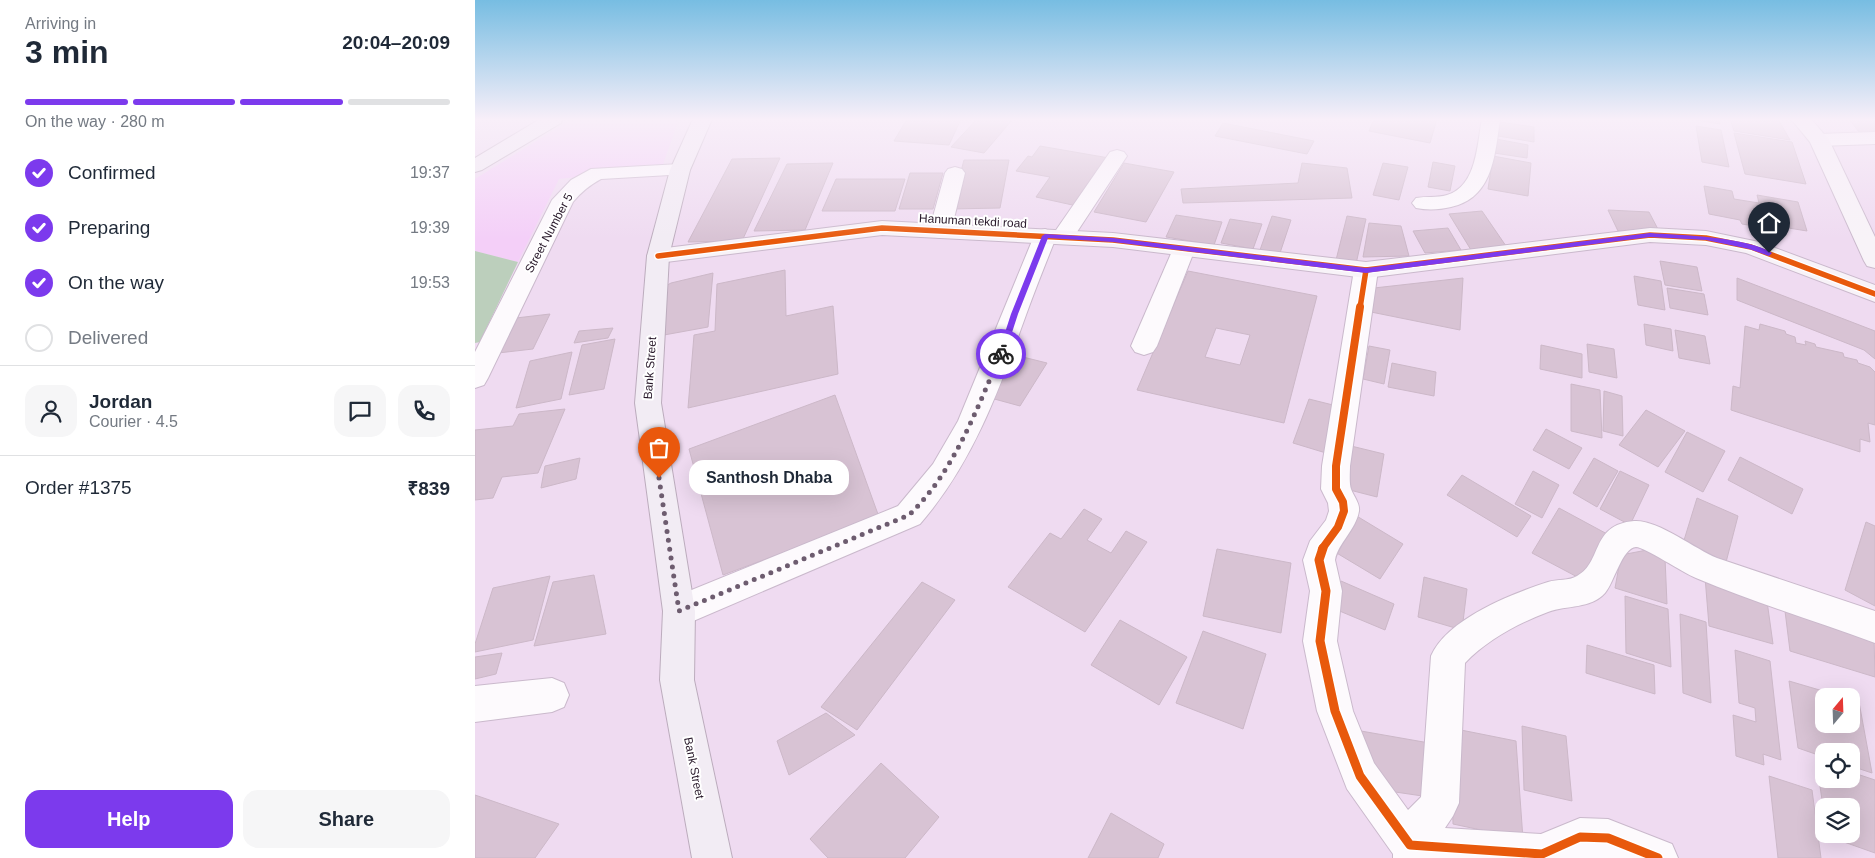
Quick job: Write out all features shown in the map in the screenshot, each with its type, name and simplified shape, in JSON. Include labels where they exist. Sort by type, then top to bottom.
[{"type":"main road","points":[[475,166],[487,159]]},
{"type":"main road","name":"Bank Street","points":[[685,159],[680,170],[658,256],[648,403],[679,611],[677,680],[712,858]]},
{"type":"street","points":[[679,611],[909,515],[926,498],[947,467],[1002,353],[1015,314],[1054,236],[1115,159]]},
{"type":"street","points":[[1423,203],[1454,200],[1471,190],[1480,178],[1484,159]]},
{"type":"street","points":[[1827,159],[1874,257]]},
{"type":"street","name":"Street Number 5","points":[[475,378],[563,200],[575,186],[585,178],[597,173],[680,170]]},
{"type":"street","points":[[940,231],[955,173]]},
{"type":"street","name":"Hanuman tekdi road","points":[[658,256],[882,228],[1113,240],[1366,270],[1650,235],[1706,238],[1751,247],[1875,294]]},
{"type":"street","points":[[1144,346],[1185,249]]},
{"type":"street","points":[[1366,270],[1336,466],[1336,489],[1343,502],[1343,511],[1338,527],[1321,551],[1319,560],[1326,591],[1320,641],[1335,712],[1360,776],[1411,852]]},
{"type":"street","points":[[1411,852],[1415,831],[1421,821],[1430,817],[1440,803],[1448,656],[1471,634],[1501,619],[1549,597],[1585,589],[1601,576],[1611,550],[1619,540],[1636,534],[1650,538],[1687,559],[1717,572],[1875,627]]},
{"type":"street","points":[[475,704],[552,695]]},
{"type":"street","points":[[1411,852],[1542,854],[1580,837],[1608,838],[1658,858]]},
{"type":"shaded area","points":[[507,159],[665,159],[662,167],[559,179],[518,262],[475,251],[475,179]]},
{"type":"green space","points":[[475,251],[518,262],[480,342],[475,343]]},
{"type":"building","points":[[732,159],[780,159],[742,241],[688,242]]},
{"type":"building","points":[[1026,159],[1108,159],[1077,206],[1036,197],[1050,177],[1016,171]]},
{"type":"building","points":[[1493,159],[1510,159],[1531,163],[1528,196],[1488,189]]},
{"type":"building","points":[[1702,159],[1727,159],[1729,167],[1702,162]]},
{"type":"building","points":[[1741,159],[1798,159],[1806,184],[1745,174]]},
{"type":"building","points":[[964,160],[1009,160],[1000,208],[951,209]]},
{"type":"building","points":[[1433,162],[1455,166],[1450,191],[1428,187]]},
{"type":"building","points":[[833,163],[805,230],[754,231],[787,164]]},
{"type":"building","points":[[1124,163],[1174,172],[1146,222],[1094,212]]},
{"type":"building","points":[[1302,163],[1347,168],[1352,198],[1183,203],[1181,189],[1298,183]]},
{"type":"building","points":[[1383,163],[1408,167],[1399,200],[1373,195]]},
{"type":"building","points":[[910,173],[943,173],[933,209],[899,209]]},
{"type":"building","points":[[836,179],[905,179],[895,211],[822,211]]},
{"type":"building","points":[[1704,186],[1732,191],[1734,199],[1759,203],[1757,195],[1798,202],[1807,231],[1770,225],[1771,229],[1742,224],[1740,220],[1709,214]]},
{"type":"building","points":[[1608,210],[1649,212],[1660,233],[1618,231]]},
{"type":"building","points":[[1482,211],[1506,246],[1471,250],[1449,214]]},
{"type":"building","points":[[1176,215],[1222,222],[1214,245],[1166,237]]},
{"type":"building","points":[[1272,216],[1291,220],[1280,253],[1260,250]]},
{"type":"building","points":[[1347,216],[1366,219],[1356,264],[1336,260]]},
{"type":"building","points":[[1230,219],[1262,224],[1253,249],[1221,243]]},
{"type":"building","points":[[1369,223],[1401,226],[1409,256],[1363,257]]},
{"type":"building","points":[[1448,228],[1461,250],[1425,253],[1413,231]]},
{"type":"building","points":[[1660,261],[1697,267],[1702,291],[1665,285]]},
{"type":"building","points":[[785,270],[786,316],[833,306],[838,374],[688,408],[694,335],[715,331],[717,284]]},
{"type":"building","points":[[1188,271],[1317,296],[1284,423],[1137,390]],"holes":[[[1216,328],[1250,335],[1240,365],[1205,357]]]},
{"type":"building","points":[[713,273],[708,327],[653,337],[662,288],[671,283]]},
{"type":"building","points":[[1634,276],[1661,281],[1665,310],[1638,305]]},
{"type":"building","points":[[1463,278],[1460,330],[1371,312],[1374,288]]},
{"type":"building","points":[[1737,278],[1875,331],[1875,359],[1864,350],[1737,300]]},
{"type":"building","points":[[1667,288],[1704,294],[1708,315],[1670,308]]},
{"type":"building","points":[[550,314],[533,349],[498,353],[516,318]]},
{"type":"building","points":[[1644,324],[1671,329],[1673,351],[1646,345]]},
{"type":"building","points":[[1760,324],[1785,331],[1786,334],[1795,337],[1796,343],[1806,345],[1805,341],[1815,344],[1816,347],[1843,353],[1844,357],[1857,360],[1858,363],[1870,367],[1875,372],[1875,425],[1868,423],[1870,442],[1860,439],[1860,452],[1731,410],[1733,386],[1740,388],[1745,326],[1759,330]]},
{"type":"building","points":[[613,328],[608,338],[574,343],[579,331]]},
{"type":"building","points":[[1675,330],[1705,336],[1710,364],[1679,358]]},
{"type":"building","points":[[615,339],[604,389],[569,395],[582,345]]},
{"type":"building","points":[[1587,344],[1614,349],[1617,378],[1589,372]]},
{"type":"building","points":[[1541,345],[1582,354],[1582,378],[1540,369]]},
{"type":"building","points":[[1369,346],[1390,350],[1384,384],[1363,379]]},
{"type":"building","points":[[572,352],[561,399],[516,408],[530,361]]},
{"type":"building","points":[[1015,355],[1047,363],[1020,406],[987,397]]},
{"type":"building","points":[[1392,363],[1436,372],[1434,396],[1388,387]]},
{"type":"building","points":[[1571,384],[1600,390],[1602,438],[1571,431]]},
{"type":"building","points":[[1604,391],[1622,396],[1623,436],[1603,431]]},
{"type":"building","points":[[835,395],[879,517],[723,575],[689,449]]},
{"type":"building","points":[[1309,399],[1341,407],[1326,453],[1293,443]]},
{"type":"building","points":[[565,409],[538,473],[502,477],[493,498],[475,500],[475,430],[513,426],[519,414]]},
{"type":"building","points":[[1646,410],[1685,431],[1658,467],[1619,445]]},
{"type":"building","points":[[1546,429],[1582,448],[1569,469],[1533,450]]},
{"type":"building","points":[[1687,432],[1725,451],[1703,492],[1665,472]]},
{"type":"building","points":[[1347,445],[1384,454],[1377,497],[1338,487]]},
{"type":"building","points":[[1740,457],[1803,489],[1792,514],[1728,480]]},
{"type":"building","points":[[580,458],[576,479],[541,488],[545,466]]},
{"type":"building","points":[[1594,458],[1618,471],[1597,507],[1573,493]]},
{"type":"building","points":[[1533,471],[1559,485],[1542,518],[1515,504]]},
{"type":"building","points":[[1620,471],[1649,485],[1630,525],[1600,509]]},
{"type":"building","points":[[1462,475],[1531,516],[1517,537],[1447,495]]},
{"type":"building","points":[[1697,498],[1738,516],[1724,570],[1681,550]]},
{"type":"building","points":[[1559,508],[1609,535],[1583,580],[1532,553]]},
{"type":"building","points":[[1084,509],[1102,519],[1087,540],[1111,553],[1126,531],[1147,542],[1085,632],[1008,587],[1050,533],[1061,539]]},
{"type":"building","points":[[1355,515],[1403,544],[1380,579],[1330,549]]},
{"type":"building","points":[[1866,522],[1875,526],[1875,606],[1845,590]]},
{"type":"building","points":[[1217,549],[1291,563],[1281,633],[1203,616]]},
{"type":"building","points":[[1647,550],[1665,558],[1667,604],[1615,588],[1621,555]]},
{"type":"building","points":[[594,575],[606,634],[534,646],[553,582]]},
{"type":"building","points":[[550,576],[533,640],[475,652],[475,644],[493,588]]},
{"type":"building","points":[[1424,577],[1467,589],[1462,630],[1418,617]]},
{"type":"building","points":[[1705,577],[1766,594],[1773,644],[1709,626]]},
{"type":"building","points":[[1341,581],[1394,604],[1385,630],[1330,607]]},
{"type":"building","points":[[922,582],[955,600],[857,730],[821,707]]},
{"type":"building","points":[[1625,596],[1668,609],[1671,667],[1626,653]]},
{"type":"building","points":[[1785,611],[1874,637],[1875,677],[1790,651]]},
{"type":"building","points":[[1680,614],[1706,622],[1711,703],[1683,693]]},
{"type":"building","points":[[1120,620],[1187,657],[1159,705],[1091,665]]},
{"type":"building","points":[[1203,631],[1266,654],[1243,729],[1176,703]]},
{"type":"building","points":[[1587,645],[1654,665],[1655,694],[1586,673]]},
{"type":"building","points":[[1735,650],[1770,661],[1781,760],[1763,754],[1764,765],[1736,756],[1733,715],[1756,722],[1755,708],[1739,703]]},
{"type":"building","points":[[502,653],[496,674],[475,679],[475,657]]},
{"type":"building","points":[[1789,681],[1815,689],[1815,733],[1860,733],[1860,707],[1872,773],[1860,769],[1860,743],[1815,743],[1815,754],[1798,748]]},
{"type":"building","points":[[826,713],[855,735],[789,775],[777,741]]},
{"type":"building","points":[[1522,726],[1566,736],[1572,801],[1524,790]]},
{"type":"building","points":[[1451,728],[1516,741],[1523,839],[1453,824]]},
{"type":"building","points":[[1361,731],[1435,744],[1436,798],[1375,789]]},
{"type":"building","points":[[881,763],[939,817],[905,858],[828,858],[810,839]]},
{"type":"building","points":[[1860,775],[1875,780],[1875,853],[1847,843],[1860,843],[1860,798],[1822,798],[1820,788],[1860,788]]},
{"type":"building","points":[[1769,776],[1812,790],[1815,813],[1815,843],[1819,843],[1821,858],[1778,858]]},
{"type":"building","points":[[475,795],[559,824],[535,858],[475,858]]},
{"type":"building","points":[[1111,813],[1164,844],[1158,858],[1088,858]]},
{"type":"cycle path","points":[[658,256],[882,228],[1113,240],[1366,270],[1650,235],[1706,238],[1751,247],[1875,294]]},
{"type":"cycle path","points":[[1366,270],[1336,466],[1336,489],[1343,502],[1344,511],[1338,527],[1321,551],[1319,560],[1326,591],[1320,641],[1335,711],[1360,776],[1410,845],[1542,854],[1580,837],[1608,838],[1658,858]]},
{"type":"way so far","points":[[659,478],[679,611],[909,515],[926,498],[947,467],[1001,354]]},
{"type":"place","name":"Santhosh Dhaba","points":[[659,478]]},
{"type":"route","points":[[1001,354],[1045,236],[1113,240],[1366,270],[1650,235],[1706,238],[1751,247],[1769,253]]}]
